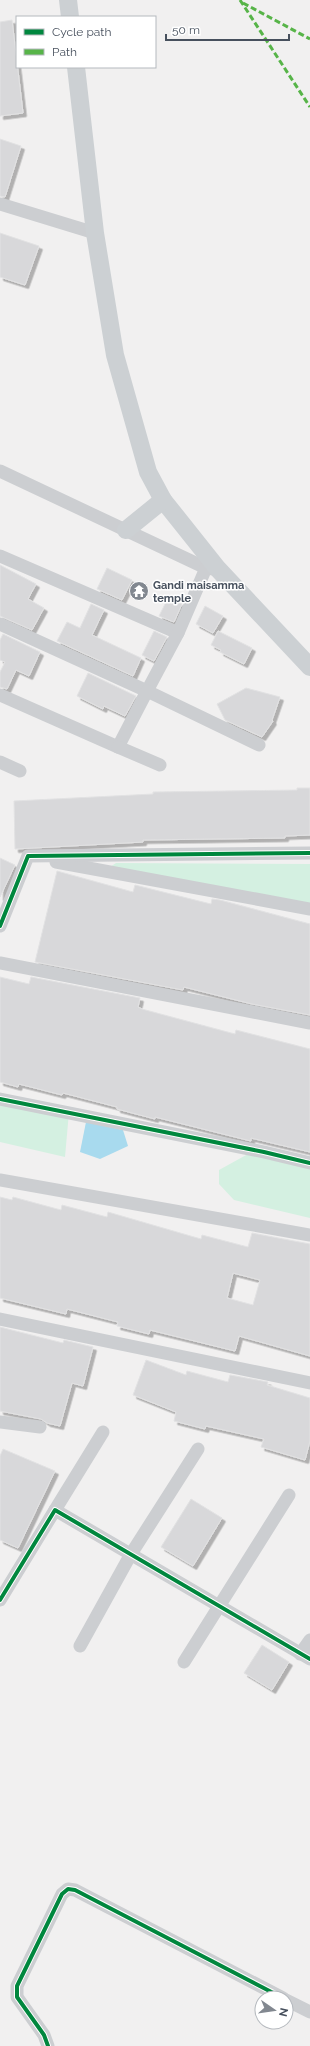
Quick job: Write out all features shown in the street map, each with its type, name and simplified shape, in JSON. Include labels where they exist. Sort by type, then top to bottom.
[{"type":"main road","points":[[68,0],[70,16]]},
{"type":"main road","points":[[76,68],[95,233],[115,355],[148,472],[163,500],[212,568],[310,667]]},
{"type":"main road","points":[[126,530],[163,500]]},
{"type":"street","points":[[0,204],[95,233]]},
{"type":"street","points":[[0,471],[126,530],[212,568],[118,747]]},
{"type":"street","points":[[0,556],[178,633]]},
{"type":"street","points":[[0,624],[147,691],[259,745]]},
{"type":"street","points":[[0,695],[160,765]]},
{"type":"street","points":[[0,762],[20,771]]},
{"type":"street","points":[[28,856],[310,853]]},
{"type":"street","points":[[28,856],[310,909]]},
{"type":"street","points":[[0,926],[28,856]]},
{"type":"street","points":[[0,963],[310,1023]]},
{"type":"street","points":[[0,1099],[256,1150],[310,1163]]},
{"type":"street","points":[[0,1180],[310,1235]]},
{"type":"street","points":[[0,1319],[310,1383]]},
{"type":"street","points":[[0,1422],[40,1427]]},
{"type":"street","points":[[0,1600],[103,1432]]},
{"type":"street","points":[[80,1646],[131,1554],[198,1449]]},
{"type":"street","points":[[184,1662],[289,1495]]},
{"type":"street","points":[[55,1510],[305,1657],[310,1640]]},
{"type":"street","points":[[48,2046],[44,2035],[17,1997],[17,1986],[62,1894],[68,1889],[75,1890],[268,1990]]},
{"type":"street","points":[[294,2004],[310,2012]]},
{"type":"green space","points":[[116,863],[310,864],[310,910],[107,869]]},
{"type":"green space","points":[[0,1094],[69,1112],[65,1157],[0,1142]]},
{"type":"green space","points":[[248,1154],[310,1169],[310,1218],[234,1200],[219,1184],[219,1170]]},
{"type":"water","points":[[86,1122],[123,1130],[128,1146],[100,1159],[80,1152]]},
{"type":"building","points":[[12,20],[16,68],[18,68],[23,113],[0,116],[0,22]]},
{"type":"building","points":[[0,139],[21,146],[5,197],[0,196]]},
{"type":"building","points":[[0,233],[39,246],[25,285],[0,277]]},
{"type":"building","points":[[0,565],[36,584],[28,599],[44,608],[32,630],[0,616]]},
{"type":"building","points":[[107,568],[132,580],[122,600],[97,589]]},
{"type":"building","points":[[168,598],[182,604],[174,622],[159,616]]},
{"type":"building","points":[[91,604],[104,610],[92,635],[141,658],[133,676],[57,641],[67,622],[80,628]]},
{"type":"building","points":[[205,606],[223,616],[213,633],[196,624]]},
{"type":"building","points":[[154,631],[167,637],[154,661],[142,655]]},
{"type":"building","points":[[218,631],[252,648],[244,664],[220,652],[221,650],[211,645]]},
{"type":"building","points":[[3,634],[40,652],[29,676],[16,670],[7,689],[0,687],[0,672],[5,662],[0,660],[0,640]]},
{"type":"building","points":[[88,673],[136,696],[125,716],[104,706],[103,709],[77,696]]},
{"type":"building","points":[[246,688],[280,697],[272,720],[273,721],[262,737],[225,720],[217,704]]},
{"type":"building","points":[[297,788],[310,788],[310,835],[285,836],[285,838],[143,840],[143,842],[15,849],[14,801],[153,794],[153,792],[297,790]]},
{"type":"building","points":[[0,858],[15,865],[0,897]]},
{"type":"building","points":[[57,871],[133,892],[135,885],[211,904],[212,899],[220,900],[310,924],[310,1015],[252,1004],[184,987],[183,990],[35,962]]},
{"type":"building","points":[[0,977],[29,984],[31,977],[140,998],[138,1007],[142,1009],[235,1034],[236,1030],[310,1049],[310,1152],[251,1138],[251,1141],[155,1117],[155,1119],[117,1109],[117,1107],[63,1093],[62,1095],[19,1084],[18,1087],[0,1082]]},
{"type":"building","points":[[0,1197],[12,1200],[13,1197],[61,1210],[62,1205],[107,1217],[108,1212],[201,1239],[202,1235],[248,1247],[252,1233],[310,1244],[310,1356],[239,1336],[235,1351],[150,1330],[149,1334],[117,1326],[118,1322],[67,1309],[66,1314],[0,1298]],"holes":[[[233,1273],[260,1280],[253,1305],[227,1298]]]},
{"type":"building","points":[[0,1327],[63,1343],[64,1340],[93,1347],[83,1386],[72,1383],[60,1426],[47,1423],[41,1419],[0,1411]]},
{"type":"building","points":[[146,1360],[186,1375],[187,1371],[228,1382],[230,1375],[268,1382],[267,1385],[310,1398],[310,1441],[305,1460],[261,1447],[264,1439],[206,1426],[205,1429],[174,1421],[176,1412],[133,1395]]},
{"type":"building","points":[[3,1449],[55,1471],[18,1548],[0,1540],[0,1456]]},
{"type":"building","points":[[191,1499],[222,1518],[193,1566],[161,1547]]},
{"type":"building","points":[[262,1645],[289,1662],[272,1690],[244,1673]]},
{"type":"marked path","points":[[240,0],[310,107]]},
{"type":"marked path","points":[[243,3],[310,39]]},
{"type":"cycle path","points":[[0,926],[28,856],[310,853]]},
{"type":"cycle path","points":[[0,1099],[264,1152],[310,1163]]},
{"type":"cycle path","points":[[0,1600],[55,1510],[310,1659]]},
{"type":"cycle path","points":[[48,2046],[44,2035],[17,1997],[17,1986],[62,1894],[68,1889],[75,1890],[268,1990]]},
{"type":"place","name":"Gandi maisamma temple","points":[[139,591]]}]
